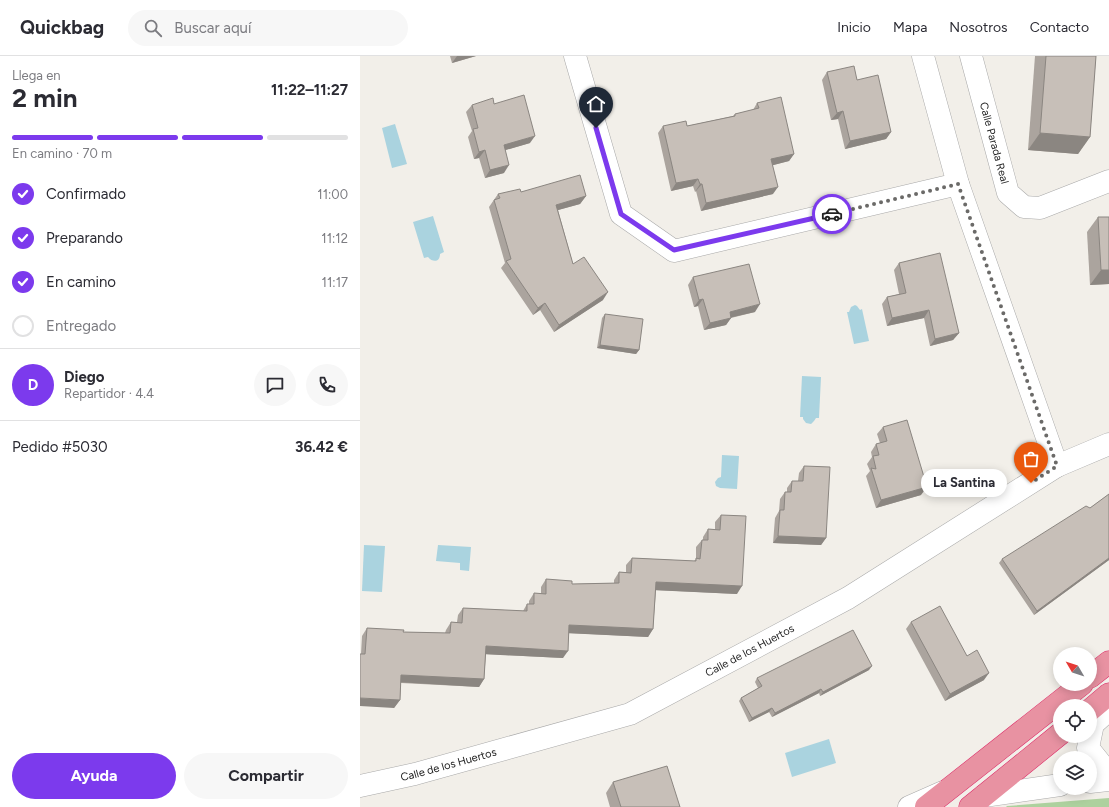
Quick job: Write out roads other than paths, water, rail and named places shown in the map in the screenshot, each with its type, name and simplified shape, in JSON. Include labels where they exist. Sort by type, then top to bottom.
[{"type":"highway","points":[[1097,672],[1109,662]]},
{"type":"highway","points":[[926,807],[1073,691]]},
{"type":"highway","points":[[1097,704],[1109,694]]},
{"type":"highway","points":[[977,803],[1053,740]]},
{"type":"street","points":[[575,56],[621,214],[674,250],[958,184]]},
{"type":"street","points":[[923,56],[958,184],[1057,466]]},
{"type":"street","name":"Calle Parada Real","points":[[971,56],[1008,193],[1024,207],[1040,208],[1109,181]]},
{"type":"street","name":"Calle de los Huertos","points":[[360,786],[415,774],[630,714],[848,598],[1057,466],[1109,444]]},
{"type":"street","points":[[1109,710],[1093,724],[1088,748],[1109,774]]},
{"type":"street","points":[[1097,781],[1109,780]]},
{"type":"street","points":[[977,803],[1053,787]]},
{"type":"street","points":[[909,807],[946,791]]},
{"type":"water","points":[[395,124],[407,164],[392,168],[382,128]]},
{"type":"water","points":[[433,216],[444,252],[440,254],[439,259],[436,261],[428,257],[424,258],[413,222]]},
{"type":"water","points":[[855,305],[860,310],[862,309],[869,341],[854,344],[847,312],[849,312],[851,307]]},
{"type":"water","points":[[802,376],[821,377],[819,418],[816,418],[811,424],[806,423],[803,417],[800,417]]},
{"type":"water","points":[[722,455],[739,456],[737,489],[720,488],[716,486],[715,482],[721,477]]},
{"type":"water","points":[[364,545],[385,546],[382,592],[362,591]]},
{"type":"water","points":[[438,545],[471,547],[469,571],[460,570],[460,563],[436,561]]},
{"type":"water","points":[[829,739],[836,763],[792,777],[785,753]]},
{"type":"place","name":"La Santina","points":[[1031,483]]}]
